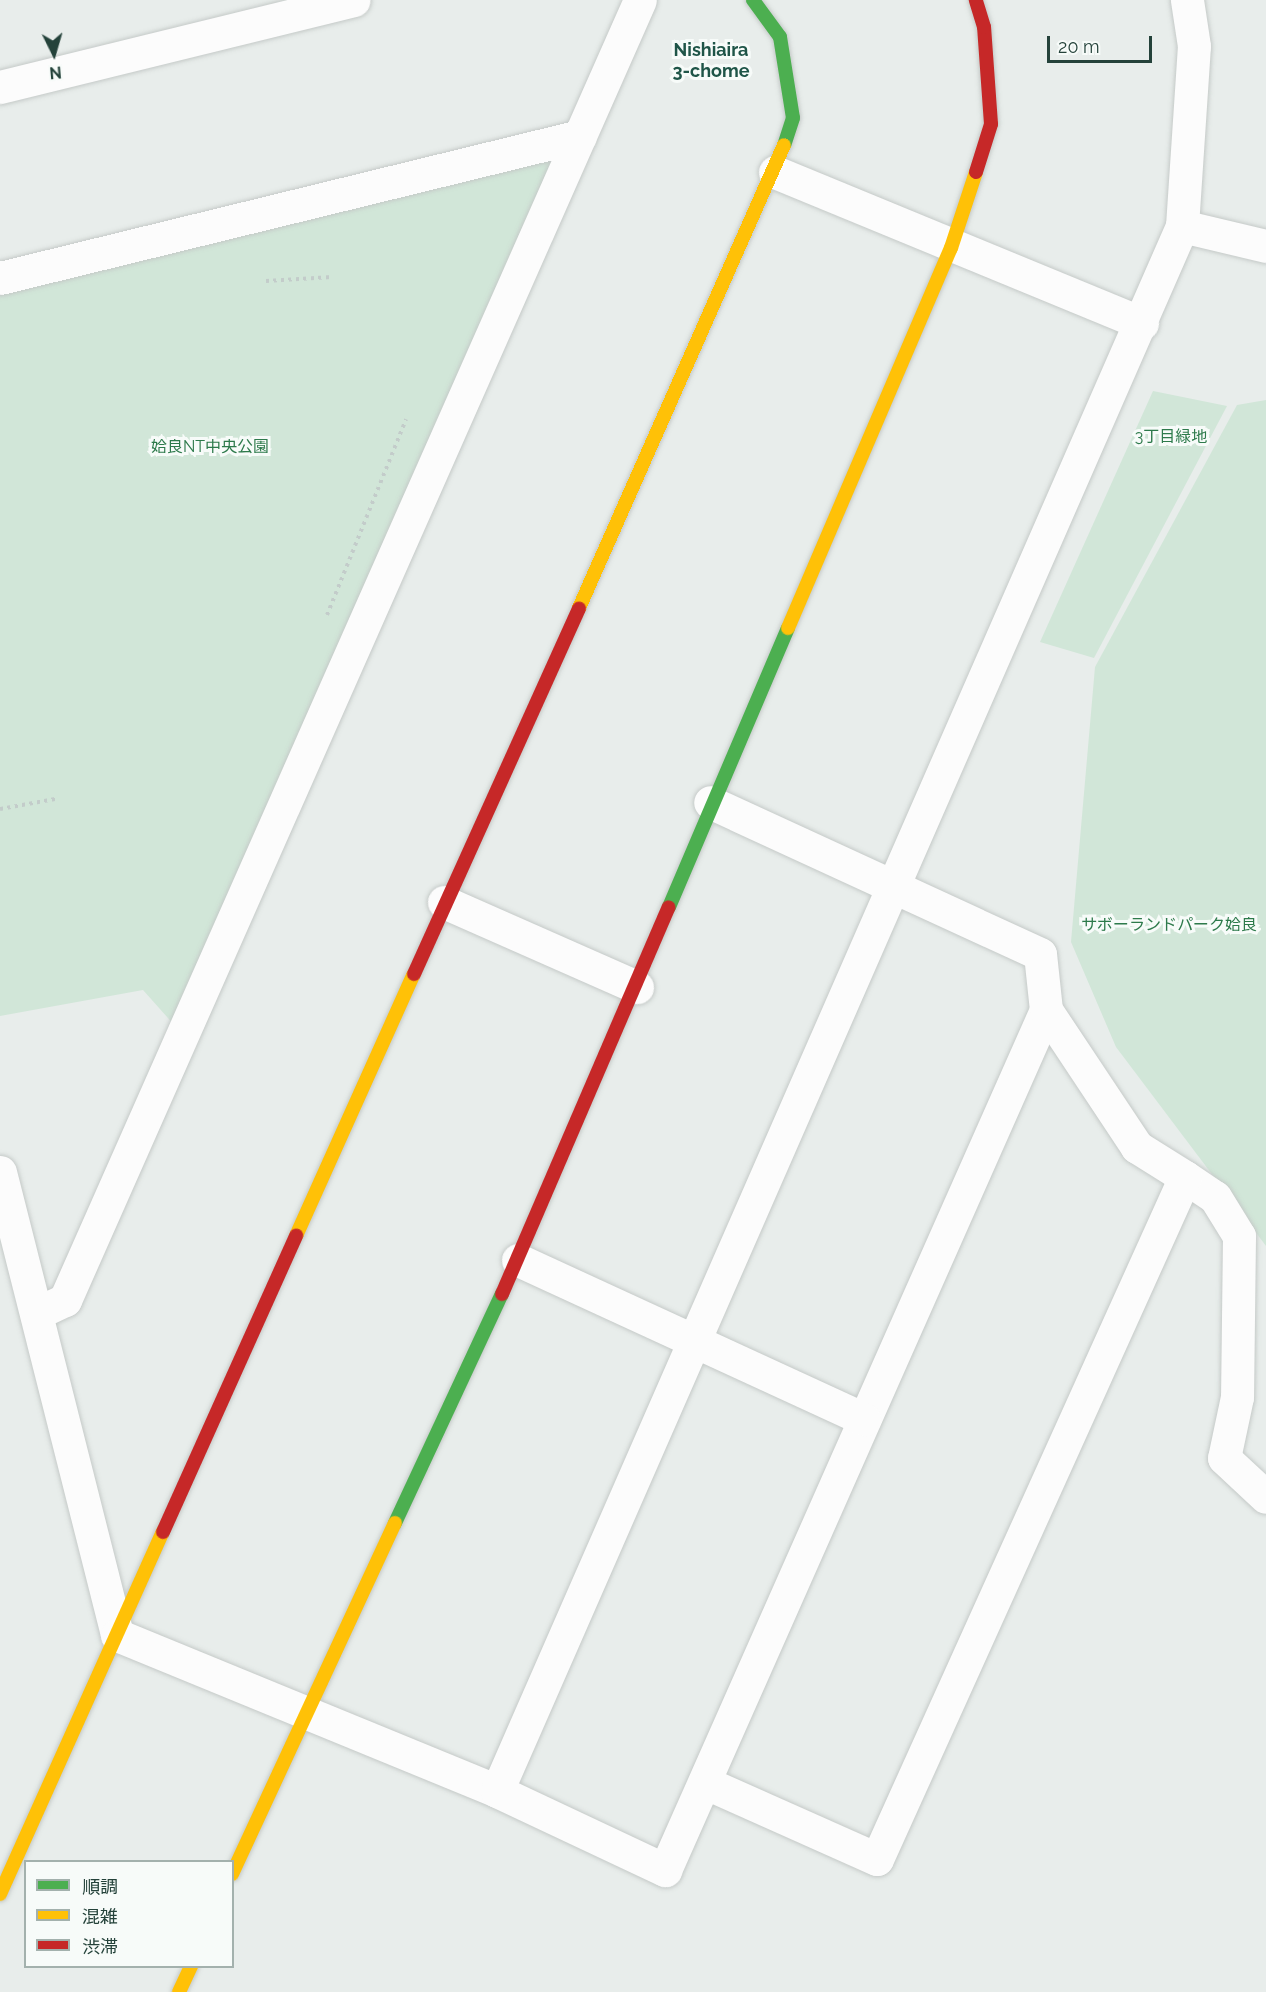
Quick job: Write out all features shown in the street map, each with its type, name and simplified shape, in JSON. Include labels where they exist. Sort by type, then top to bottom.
[{"type":"street","points":[[0,87],[353,0]]},
{"type":"street","points":[[37,1312],[65,1300],[640,0]]},
{"type":"street","points":[[0,1894],[444,902],[775,172],[793,118],[780,37],[753,0]]},
{"type":"street","points":[[234,1870],[306,1710],[518,1260],[637,987],[710,802],[951,248],[991,124],[984,27],[976,0]]},
{"type":"street","points":[[497,1791],[1142,323],[1182,226],[1194,46],[1187,0]]},
{"type":"street","points":[[0,278],[580,136]]},
{"type":"street","points":[[775,172],[951,248],[1142,323]]},
{"type":"street","points":[[1182,226],[1266,246]]},
{"type":"street","points":[[710,802],[896,885],[1040,954],[1047,1010],[1137,1147],[1215,1197],[1239,1236],[1237,1396],[1224,1458],[1266,1497]]},
{"type":"street","points":[[444,902],[637,987]]},
{"type":"street","points":[[117,1635],[306,1710],[497,1791],[665,1870],[706,1783],[864,1419],[1047,1010]]},
{"type":"street","points":[[0,1172],[117,1635]]},
{"type":"street","points":[[706,1783],[877,1859],[1185,1177]]},
{"type":"street","points":[[518,1260],[864,1419]]},
{"type":"street","points":[[179,1992],[190,1968]]},
{"type":"path","points":[[266,281],[332,277]]},
{"type":"path","points":[[324,623],[406,418]]},
{"type":"path","points":[[0,809],[56,799]]},
{"type":"green space","name":"姶良NT中央公園","points":[[561,152],[184,1036],[143,990],[0,1016],[0,281]]},
{"type":"green space","name":"3丁目緑地","points":[[1153,391],[1227,406],[1094,658],[1040,642]]},
{"type":"green space","name":"サボーランドパーク姶良","points":[[1266,400],[1266,1246],[1116,1047],[1071,942],[1095,667],[1237,405]]},
{"type":"traffic: fast","points":[[753,0],[780,37],[793,118],[784,145]]},
{"type":"traffic: fast","points":[[669,907],[788,628]]},
{"type":"traffic: fast","points":[[395,1523],[502,1294]]},
{"type":"traffic: slow","points":[[579,608],[784,145]]},
{"type":"traffic: slow","points":[[788,628],[951,248],[976,172]]},
{"type":"traffic: slow","points":[[296,1236],[414,974]]},
{"type":"traffic: slow","points":[[234,1870],[395,1523]]},
{"type":"traffic: slow","points":[[0,1894],[163,1532]]},
{"type":"traffic: slow","points":[[179,1992],[190,1968]]},
{"type":"traffic: jam","points":[[976,0],[984,27],[991,124],[976,172]]},
{"type":"traffic: jam","points":[[414,974],[579,608]]},
{"type":"traffic: jam","points":[[502,1294],[669,907]]},
{"type":"traffic: jam","points":[[163,1532],[296,1236]]},
{"type":"district","name":"Nishiaira 3-chome","points":[[711,61]]}]
